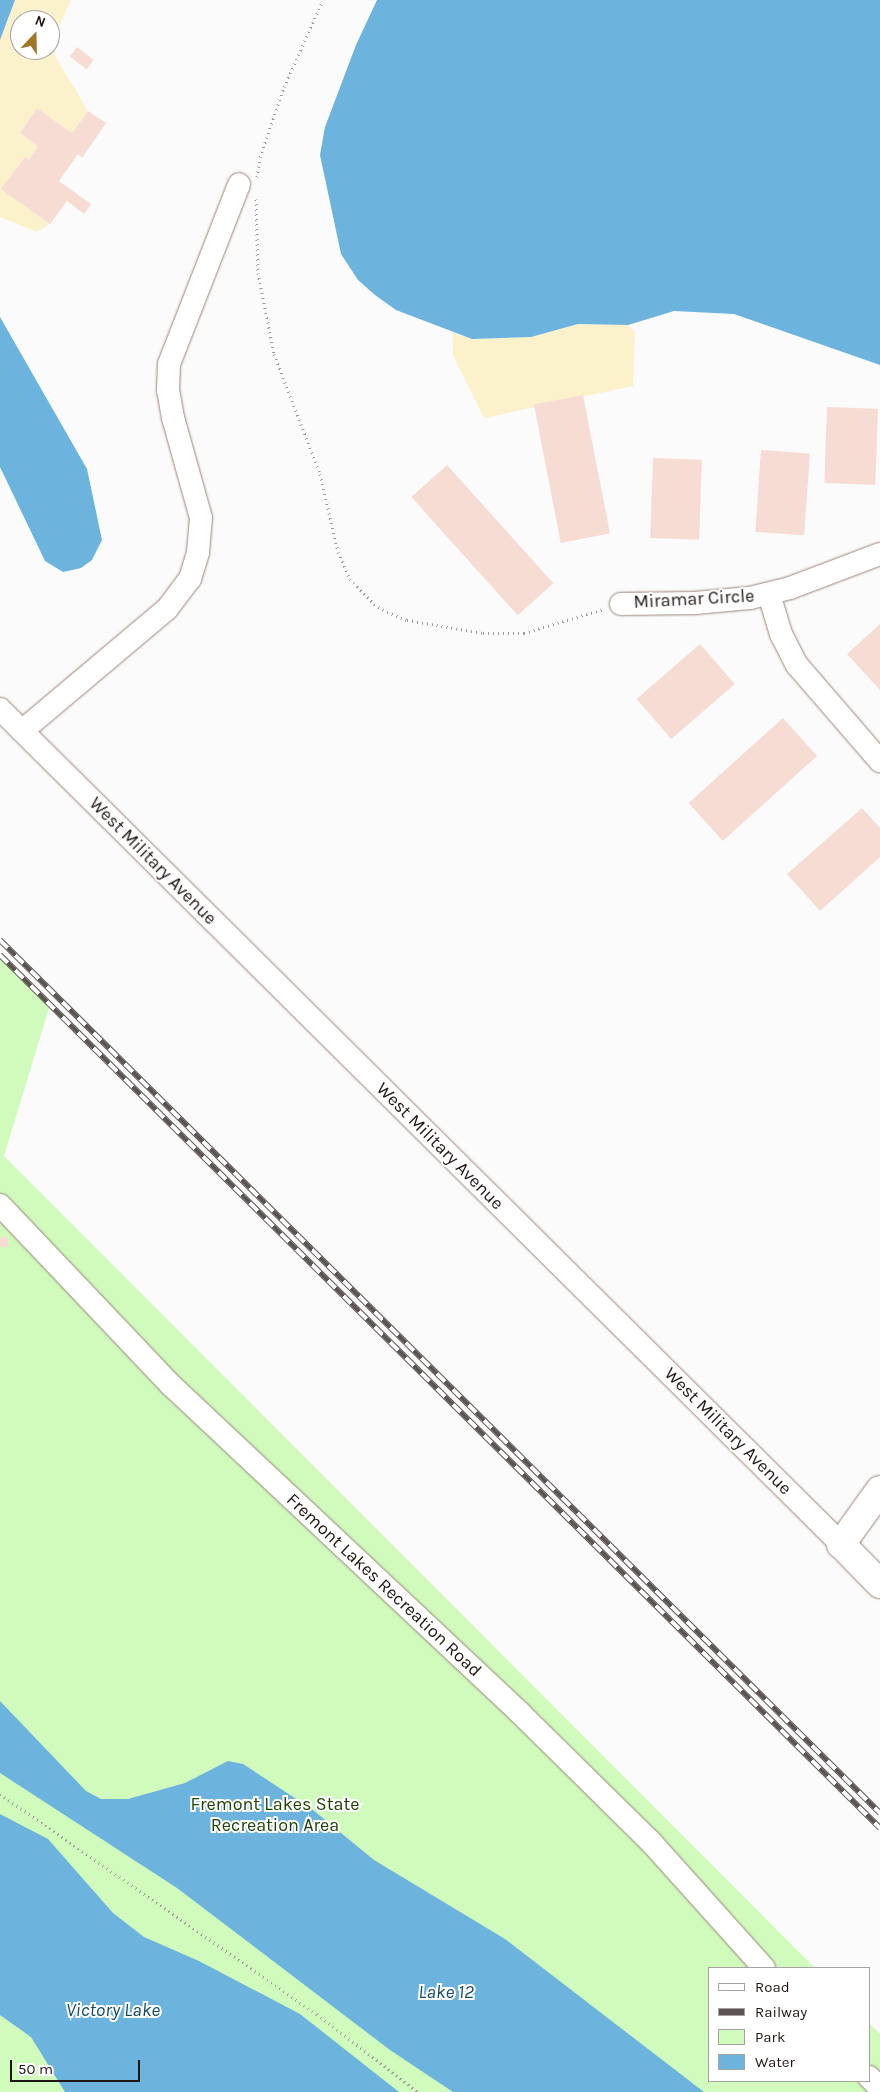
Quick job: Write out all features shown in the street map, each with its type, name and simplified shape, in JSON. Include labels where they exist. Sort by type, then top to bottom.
[{"type":"main road","points":[[841,1544],[880,1490]]},
{"type":"main road","name":"West Military Avenue","points":[[841,1544],[880,1584]]},
{"type":"street","points":[[22,731],[167,609],[190,579],[198,552],[201,518],[173,418],[167,376],[171,353],[250,187]]},
{"type":"street","name":"Miramar Circle","points":[[622,604],[695,603],[769,594],[880,554]]},
{"type":"street","points":[[769,594],[781,634],[797,665],[880,761]]},
{"type":"street","name":"West Military Avenue","points":[[0,709],[841,1544]]},
{"type":"street","name":"Fremont Lakes Recreation Road","points":[[0,1206],[172,1386],[520,1713],[651,1842],[763,1967]]},
{"type":"street","points":[[870,2078],[880,2088]]},
{"type":"path","points":[[323,0],[284,87],[250,187],[258,272],[274,354],[320,474],[344,568],[362,593],[387,612],[407,620],[483,633],[524,633],[622,604]]},
{"type":"path","points":[[0,1794],[317,2014],[418,2092]]},
{"type":"green space","name":"Fremont Lakes State Recreation Area","points":[[0,955],[50,1005],[4,1156],[814,1967],[708,1967],[708,2082],[870,2082],[870,2024],[880,2034],[880,2092],[0,2092]]},
{"type":"sand","points":[[15,0],[71,0],[60,24],[60,10],[11,10]]},
{"type":"sand","points":[[10,13],[10,60],[58,60],[88,111],[72,133],[37,108],[20,133],[38,146],[29,160],[25,157],[2,189],[50,224],[37,232],[0,217],[0,40]]},
{"type":"sand","points":[[578,324],[628,325],[635,332],[633,386],[484,418],[453,355],[452,333],[472,339],[531,337]]},
{"type":"water","points":[[0,0],[15,0],[10,10],[0,40]]},
{"type":"water","points":[[377,0],[880,0],[880,365],[734,314],[674,311],[628,325],[578,324],[531,337],[472,339],[396,310],[375,295],[358,280],[341,254],[320,155],[325,127],[356,45]]},
{"type":"water","points":[[0,317],[87,469],[102,540],[92,560],[81,568],[63,572],[45,561],[0,467]]},
{"type":"water","name":"Lake 12","points":[[0,1701],[86,1791],[101,1799],[128,1799],[185,1783],[228,1761],[243,1764],[313,1810],[374,1860],[505,1939],[704,2092],[453,2092],[390,2050],[177,1888],[0,1773]]},
{"type":"water","name":"Victory Lake","points":[[0,1814],[48,1839],[113,1913],[144,1937],[199,1961],[300,2014],[399,2092],[65,2092],[31,2037],[0,2015]]},
{"type":"building","points":[[77,47],[94,60],[87,69],[70,57]]},
{"type":"building","points":[[37,108],[72,133],[88,111],[106,123],[82,158],[78,154],[59,181],[91,204],[84,214],[67,201],[50,224],[1,189],[25,157],[29,160],[38,146],[20,133]]},
{"type":"building","points":[[583,395],[610,533],[561,543],[534,405]]},
{"type":"building","points":[[827,407],[878,409],[875,485],[824,483]]},
{"type":"building","points":[[761,450],[810,453],[804,535],[755,532]]},
{"type":"building","points":[[653,458],[702,460],[699,540],[650,538]]},
{"type":"building","points":[[447,465],[553,583],[518,615],[411,497]]},
{"type":"building","points":[[880,624],[880,690],[847,654]]},
{"type":"building","points":[[700,644],[735,684],[671,739],[637,699]]},
{"type":"building","points":[[783,718],[817,756],[723,841],[689,803]]},
{"type":"building","points":[[862,808],[880,828],[880,857],[820,911],[787,874]]},
{"type":"building","points":[[0,1237],[8,1237],[8,1247],[0,1247]]},
{"type":"railway","points":[[0,940],[880,1813]]},
{"type":"railway","points":[[0,955],[880,1828]]}]
